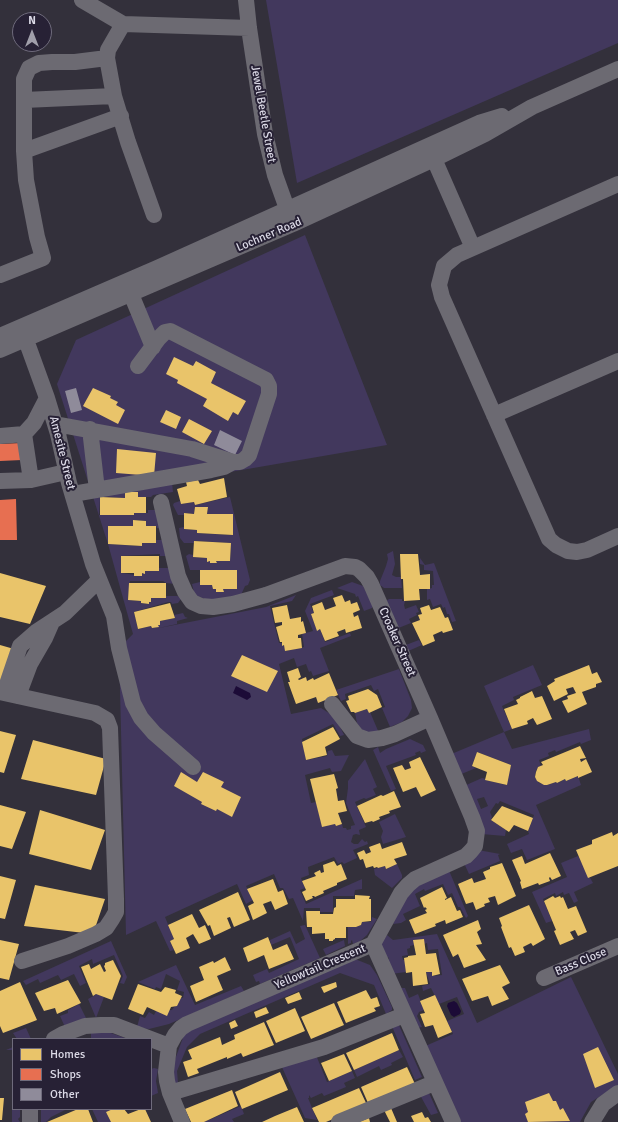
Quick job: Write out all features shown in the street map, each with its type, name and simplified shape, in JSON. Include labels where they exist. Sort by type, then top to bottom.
[{"type":"street","points":[[82,0],[123,24],[249,28]]},
{"type":"street","name":"Jewel Beetle Street","points":[[246,0],[262,116],[269,153],[293,224]]},
{"type":"street","points":[[123,24],[108,50],[107,58],[114,96],[154,215]]},
{"type":"street","points":[[0,275],[43,258],[37,237],[26,180],[24,151],[24,79],[29,68],[39,63],[75,62],[107,58]]},
{"type":"street","name":"Lochner Road","points":[[0,336],[23,333],[131,294],[293,224],[434,159],[485,134],[532,107],[618,69]]},
{"type":"street","points":[[24,100],[114,96]]},
{"type":"street","name":"Lochner Road","points":[[0,350],[23,333],[164,265],[479,123],[532,107]]},
{"type":"street","points":[[24,151],[121,116]]},
{"type":"street","points":[[434,159],[473,248]]},
{"type":"street","points":[[618,184],[457,255],[444,266],[439,285],[442,297],[549,539],[556,545],[568,551],[577,552],[587,550],[618,536]]},
{"type":"street","points":[[131,294],[153,347]]},
{"type":"street","points":[[55,424],[90,429],[192,449],[233,462],[240,462],[245,459],[269,394],[269,386],[266,380],[170,332],[165,332],[138,366]]},
{"type":"street","name":"Amesite Street","points":[[23,333],[48,398],[66,472],[99,580],[114,616],[124,672],[136,710],[154,733],[193,767]]},
{"type":"street","points":[[494,415],[618,361]]},
{"type":"street","points":[[0,436],[24,434],[34,423],[48,398]]},
{"type":"street","points":[[90,429],[97,490]]},
{"type":"street","points":[[24,434],[31,480]]},
{"type":"street","points":[[73,494],[211,470],[224,467],[233,462]]},
{"type":"street","points":[[0,481],[31,480],[66,472]]},
{"type":"street","name":"Croaker Street","points":[[161,502],[178,576],[185,592],[192,602],[201,606],[213,607],[233,604],[266,595],[345,566],[360,569],[371,584],[430,718],[472,817],[476,831],[476,839],[471,851],[466,856],[414,879],[408,885],[401,893],[373,944]]},
{"type":"street","points":[[22,961],[68,946],[96,934],[106,928],[116,912],[110,728],[107,720],[95,713],[8,693],[30,664],[41,635],[52,622],[65,613],[99,580]]},
{"type":"street","points":[[332,704],[357,736],[368,740],[395,734],[430,718]]},
{"type":"street","name":"Yellowtail Crescent","points":[[182,1122],[170,1093],[166,1072],[169,1046],[181,1028],[187,1024],[373,944],[434,1083],[453,1122]]},
{"type":"street","name":"Bass Close","points":[[544,978],[618,946]]},
{"type":"street","points":[[170,1093],[324,1047],[404,1015]]},
{"type":"street","points":[[56,1038],[85,1026],[101,1025],[114,1025],[148,1038]]},
{"type":"street","points":[[152,1040],[169,1046]]},
{"type":"street","points":[[339,1122],[434,1083]]},
{"type":"street","points":[[592,1122],[603,1104],[618,1093]]},
{"type":"street","points":[[30,1110],[30,1122]]},
{"type":"shaded area","points":[[266,0],[618,0],[618,43],[297,183]]},
{"type":"shaded area","points":[[305,235],[387,445],[172,482],[173,492],[153,495],[151,497],[138,497],[138,492],[125,492],[125,498],[100,497],[99,515],[134,515],[134,513],[148,513],[148,510],[156,510],[162,529],[157,528],[156,526],[146,526],[146,521],[133,520],[133,526],[108,526],[108,544],[57,384],[76,340]]},
{"type":"shaded area","points":[[230,497],[250,580],[248,585],[245,586],[241,595],[217,600],[205,599],[197,596],[194,592],[192,584],[200,582],[200,585],[212,585],[216,589],[224,592],[223,589],[237,589],[237,570],[190,570],[186,556],[189,554],[193,555],[194,557],[207,558],[207,561],[210,561],[210,563],[217,563],[216,561],[230,561],[231,543],[195,541],[194,543],[184,543],[180,538],[179,528],[184,527],[184,529],[197,530],[197,533],[232,535],[233,514],[207,514],[208,508],[195,507],[194,514],[185,513],[184,515],[178,515],[173,505],[174,503],[180,501],[181,504],[194,502],[195,505]]},
{"type":"shaded area","points":[[156,540],[163,540],[168,556],[160,556],[160,554],[121,556],[122,573],[142,576],[142,573],[145,573],[145,571],[159,571],[159,568],[170,568],[176,584],[166,583],[163,581],[130,581],[128,600],[141,601],[141,603],[149,604],[151,598],[177,596],[181,599],[178,603],[172,604],[171,602],[168,602],[134,612],[138,629],[151,626],[152,628],[158,627],[158,625],[160,625],[160,621],[175,618],[174,615],[183,613],[185,617],[188,618],[177,621],[177,624],[154,629],[266,607],[296,595],[292,601],[270,606],[279,643],[282,643],[282,646],[284,645],[286,651],[304,647],[302,634],[313,631],[305,611],[311,598],[332,590],[334,595],[310,604],[314,613],[311,614],[317,630],[320,629],[325,642],[350,633],[351,636],[320,648],[329,671],[313,676],[311,671],[309,672],[306,664],[297,667],[294,658],[279,664],[291,714],[321,708],[335,717],[344,735],[340,736],[333,724],[302,739],[306,760],[327,756],[328,751],[332,750],[335,756],[349,755],[341,771],[332,772],[330,768],[305,775],[311,803],[316,802],[322,826],[335,824],[336,826],[342,824],[343,828],[346,828],[347,830],[351,829],[351,826],[355,825],[346,803],[348,781],[365,759],[377,787],[373,789],[376,795],[355,802],[366,827],[359,830],[360,835],[353,835],[351,842],[358,844],[362,839],[365,842],[367,841],[368,844],[353,850],[357,858],[344,864],[342,862],[338,864],[334,857],[308,867],[309,875],[301,878],[305,888],[300,890],[306,904],[362,879],[362,889],[355,890],[354,896],[333,896],[333,912],[320,912],[320,908],[304,908],[303,921],[293,898],[289,899],[283,888],[280,888],[274,874],[246,886],[253,900],[246,904],[237,884],[165,917],[174,939],[170,941],[174,950],[170,951],[156,921],[126,935],[119,648],[133,634],[108,544],[142,546],[142,543],[156,543]]},
{"type":"shaded area","points":[[393,551],[395,564],[392,575],[401,577],[402,588],[384,588],[380,585],[380,581],[388,559],[387,554]]},
{"type":"shaded area","points":[[420,558],[425,565],[434,563],[456,621],[452,622],[445,607],[443,608],[441,604],[433,607],[430,599],[427,600],[427,589],[432,588],[432,585],[434,585],[433,571],[424,570],[424,565],[420,564]]},
{"type":"shaded area","points":[[352,582],[363,586],[373,605],[372,608],[364,611],[358,596],[356,597],[355,594],[337,588]]},
{"type":"shaded area","points":[[389,599],[402,599],[402,601],[405,601],[405,609],[416,605],[419,612],[416,613],[417,615],[409,619],[411,623],[396,629],[386,601]]},
{"type":"shaded area","points":[[419,640],[422,645],[406,652],[403,646]]},
{"type":"shaded area","points":[[533,665],[542,685],[513,697],[514,700],[502,706],[512,729],[504,732],[484,686]]},
{"type":"shaded area","points":[[399,669],[411,700],[412,708],[408,716],[402,722],[390,727],[382,708],[385,707],[378,689],[374,691],[371,685],[345,694],[346,699],[341,701],[336,690]]},
{"type":"shaded area","points":[[236,686],[250,693],[251,697],[247,700],[233,693]]},
{"type":"shaded area","points":[[367,709],[369,713],[370,712],[379,733],[363,732],[357,723],[355,713]]},
{"type":"shaded area","points":[[589,729],[591,740],[581,744],[580,742],[556,752],[555,750],[548,753],[549,756],[539,760],[541,766],[538,767],[535,777],[539,783],[547,785],[556,782],[558,783],[565,779],[566,781],[578,776],[581,785],[536,805],[555,849],[527,860],[522,849],[511,853],[507,844],[529,834],[528,831],[534,815],[500,801],[498,804],[496,803],[490,812],[492,817],[491,820],[506,830],[505,836],[481,834],[464,786],[482,778],[506,785],[511,765],[477,752],[472,766],[476,768],[459,775],[449,755],[504,732],[512,749]],"holes":[[[484,797],[488,806],[481,809],[477,799]]]},
{"type":"shaded area","points":[[410,739],[423,745],[426,751],[421,753],[420,751],[415,753],[416,755],[386,766],[396,789],[391,791],[373,750],[378,747],[380,753]]},
{"type":"shaded area","points":[[395,814],[406,837],[383,844],[381,837],[383,831],[379,822]]},
{"type":"shaded area","points":[[478,850],[500,854],[498,855],[500,861],[469,874],[463,861]]},
{"type":"shaded area","points":[[578,856],[593,883],[574,892],[578,901],[574,903],[569,893],[564,895],[563,892],[556,896],[555,893],[543,899],[552,921],[546,923],[532,892],[567,877],[561,863]]},
{"type":"shaded area","points":[[397,864],[402,878],[392,888],[375,875],[374,869],[385,866],[386,869]]},
{"type":"shaded area","points":[[448,868],[468,916],[466,918],[460,907],[458,907],[452,893],[448,895],[443,884],[425,891],[424,889],[415,894],[420,906],[403,914],[406,920],[401,923],[393,924],[408,890]]},
{"type":"shaded area","points":[[372,917],[377,919],[367,935],[359,942],[353,944],[352,940],[351,943],[348,944],[348,927],[356,927],[361,925],[362,922],[371,922]]},
{"type":"shaded area","points":[[305,925],[320,958],[260,984],[259,981],[256,982],[253,975],[267,969],[269,973],[299,959],[290,937],[271,945],[270,940],[290,931],[296,944],[305,939],[300,926]]},
{"type":"shaded area","points":[[437,934],[477,1023],[571,977],[618,1074],[618,1085],[591,1102],[580,1122],[456,1122],[423,1047],[453,1034],[447,1021],[464,1014],[457,997],[439,1004],[431,988],[423,991],[422,986],[430,984],[426,972],[432,972],[433,976],[442,975],[438,949],[428,950],[427,943],[424,944],[423,939],[414,940],[414,945],[407,949],[408,955],[402,956],[403,960],[405,960],[406,972],[391,974],[387,960],[389,959],[388,957],[384,958],[380,944],[387,935],[393,940]]},
{"type":"shaded area","points":[[344,940],[345,946],[326,955],[323,949]]},
{"type":"shaded area","points":[[111,941],[127,977],[124,984],[120,983],[123,976],[114,955],[93,964],[92,959],[79,966],[86,983],[80,986],[74,974],[61,980],[58,975],[40,983],[38,979],[26,985],[23,981]]},
{"type":"shaded area","points":[[355,959],[370,965],[377,975],[392,1010],[386,1014],[374,985],[340,973],[200,1034],[187,1047],[177,1071],[178,1083],[172,1085],[170,1073],[184,1035],[196,1026]]},
{"type":"shaded area","points":[[176,965],[195,1005],[241,986],[244,991],[169,1024],[149,1029],[137,1027],[140,1016],[145,1018],[149,1012],[154,1015],[156,1011],[172,1010],[181,998],[183,998],[184,992],[177,990],[180,981],[166,974],[161,989],[156,987],[155,989],[138,982]]},
{"type":"shaded area","points":[[400,988],[405,988],[409,998],[418,994],[424,1010],[419,1012],[417,1016],[422,1027],[417,1028]]},
{"type":"shaded area","points":[[97,994],[104,997],[96,1018],[88,999]]},
{"type":"shaded area","points":[[454,1001],[457,1003],[461,1011],[460,1014],[454,1017],[451,1015],[447,1006],[448,1003]]},
{"type":"shaded area","points":[[79,1004],[87,1020],[65,1027],[60,1016],[68,1013],[68,1010]]},
{"type":"shaded area","points":[[398,1023],[422,1077],[415,1080],[391,1024]]},
{"type":"shaded area","points":[[26,1028],[31,1038],[16,1038],[13,1033]]},
{"type":"shaded area","points":[[91,1031],[105,1031],[125,1038],[91,1038]]},
{"type":"shaded area","points":[[399,1050],[403,1057],[391,1063],[392,1065],[381,1070],[379,1066],[357,1077],[354,1070]]},
{"type":"shaded area","points":[[316,1055],[327,1082],[352,1071],[355,1078],[344,1083],[346,1087],[324,1096],[322,1093],[311,1098],[309,1095],[308,1098],[317,1120],[305,1118],[281,1065]]},
{"type":"shaded area","points":[[152,1069],[158,1069],[156,1081],[158,1093],[152,1096]]},
{"type":"shaded area","points":[[429,1093],[438,1113],[431,1115],[420,1095]]},
{"type":"shaded area","points":[[241,1106],[244,1114],[232,1119],[234,1122],[204,1122]]},
{"type":"shaded area","points":[[12,1110],[20,1110],[20,1117],[18,1119],[20,1122],[12,1122]]},
{"type":"shaded area","points":[[41,1110],[65,1110],[51,1117],[46,1122],[41,1122]]},
{"type":"shaded area","points":[[92,1110],[113,1110],[111,1122],[98,1122]]},
{"type":"building: Homes","points":[[174,357],[193,366],[196,361],[216,372],[211,383],[246,401],[238,415],[233,412],[228,421],[203,406],[207,399],[177,383],[178,380],[166,374]]},
{"type":"building: Homes","points":[[93,388],[111,396],[110,398],[118,402],[116,405],[125,410],[118,424],[83,406]]},
{"type":"building: Homes","points":[[166,410],[181,417],[176,429],[160,422]]},
{"type":"building: Homes","points":[[189,419],[212,431],[204,444],[182,432]]},
{"type":"building: Homes","points":[[117,449],[156,453],[154,476],[116,473]]},
{"type":"building: Homes","points":[[224,478],[227,497],[195,505],[194,502],[181,504],[177,489],[187,486],[186,482],[198,480],[200,484]]},
{"type":"building: Homes","points":[[125,492],[138,492],[138,497],[146,497],[146,513],[134,513],[134,515],[100,515],[100,497],[125,498]]},
{"type":"building: Homes","points":[[195,507],[208,507],[207,514],[233,514],[233,535],[197,533],[197,530],[184,529],[184,513],[194,514]]},
{"type":"building: Homes","points":[[133,520],[146,521],[146,526],[156,526],[156,543],[142,543],[142,546],[108,544],[108,526],[133,526]]},
{"type":"building: Homes","points":[[194,541],[231,543],[230,561],[216,561],[217,563],[210,563],[210,561],[207,562],[207,558],[193,557]]},
{"type":"building: Homes","points":[[400,554],[418,554],[420,575],[430,574],[430,589],[419,589],[420,600],[404,601]]},
{"type":"building: Homes","points":[[121,556],[159,556],[159,571],[145,571],[145,574],[142,573],[142,576],[134,576],[134,573],[121,573]]},
{"type":"building: Homes","points":[[200,570],[237,570],[237,589],[223,589],[224,592],[216,592],[216,589],[213,589],[212,585],[200,585]]},
{"type":"building: Homes","points":[[0,573],[46,586],[30,624],[0,617]]},
{"type":"building: Homes","points":[[129,583],[166,583],[166,598],[151,598],[151,602],[149,602],[149,604],[141,603],[141,601],[128,600]]},
{"type":"building: Homes","points":[[342,595],[345,602],[350,600],[351,604],[357,602],[360,610],[353,613],[354,617],[358,615],[362,628],[346,633],[345,629],[337,632],[339,636],[325,641],[320,629],[317,631],[311,614],[314,613],[312,606],[322,602],[325,610],[336,606],[333,598]]},
{"type":"building: Homes","points":[[170,603],[175,618],[160,621],[160,625],[158,625],[159,627],[152,628],[151,626],[138,629],[134,612]]},
{"type":"building: Homes","points":[[287,605],[290,619],[301,617],[301,622],[303,621],[306,633],[298,635],[298,638],[301,638],[302,648],[285,651],[284,645],[282,646],[282,642],[280,642],[276,627],[282,625],[282,622],[275,623],[272,608]]},
{"type":"building: Homes","points":[[429,605],[431,610],[440,607],[445,618],[448,617],[453,630],[443,633],[442,631],[433,635],[435,641],[423,646],[412,623],[420,620],[418,615],[422,614],[420,608]]},
{"type":"building: Homes","points":[[0,645],[14,649],[0,687]]},
{"type":"building: Homes","points":[[242,655],[278,671],[267,692],[231,676]]},
{"type":"building: Homes","points":[[589,665],[592,674],[597,672],[602,682],[596,684],[596,687],[582,692],[587,704],[568,713],[562,701],[568,699],[567,696],[576,693],[573,687],[566,689],[568,694],[554,701],[547,686],[555,681],[554,679]]},
{"type":"building: Homes","points":[[298,668],[301,677],[298,679],[299,680],[306,677],[307,681],[313,678],[314,680],[329,673],[338,695],[318,703],[316,697],[296,704],[288,682],[290,682],[287,672]]},
{"type":"building: Homes","points":[[368,689],[377,695],[382,707],[369,713],[367,709],[355,713],[351,712],[346,701],[349,700],[348,696]]},
{"type":"building: Homes","points":[[532,691],[535,698],[542,696],[552,719],[537,725],[533,718],[527,721],[528,724],[512,729],[504,709],[518,704],[516,700]]},
{"type":"building: Homes","points":[[333,727],[340,739],[325,747],[327,755],[306,760],[302,742]]},
{"type":"building: Homes","points":[[0,731],[16,735],[4,773],[0,772]]},
{"type":"building: Homes","points":[[33,740],[106,759],[96,795],[21,779]]},
{"type":"building: Homes","points":[[580,746],[586,758],[580,759],[581,762],[586,759],[592,772],[578,778],[578,776],[566,781],[565,779],[557,783],[547,785],[537,781],[535,777],[536,772],[538,767],[543,765],[541,762]]},
{"type":"building: Homes","points":[[477,752],[511,765],[507,785],[485,780],[487,772],[472,766]]},
{"type":"building: Homes","points":[[420,757],[436,790],[421,797],[416,787],[403,792],[393,768],[402,765],[405,770],[411,768],[409,762]]},
{"type":"building: Homes","points":[[181,772],[197,782],[203,772],[224,782],[221,787],[241,797],[232,817],[217,809],[216,811],[201,804],[202,802],[174,786]]},
{"type":"building: Homes","points":[[334,774],[338,788],[336,789],[338,801],[344,800],[347,811],[338,813],[342,824],[322,827],[310,779]]},
{"type":"building: Homes","points":[[394,791],[401,807],[389,811],[390,813],[379,817],[380,819],[365,823],[357,806]]},
{"type":"building: Homes","points":[[0,805],[26,812],[12,849],[0,846]]},
{"type":"building: Homes","points":[[502,806],[533,818],[528,831],[514,825],[509,832],[491,820]]},
{"type":"building: Homes","points":[[40,810],[105,830],[91,870],[29,854]]},
{"type":"building: Homes","points":[[612,832],[613,836],[618,833],[618,866],[588,878],[576,850],[592,844],[592,840]]},
{"type":"building: Homes","points":[[402,842],[407,855],[394,859],[397,864],[386,869],[385,866],[374,868],[373,866],[366,868],[363,859],[360,860],[357,853],[364,850],[366,854],[371,852],[369,847],[380,843],[382,849]]},
{"type":"building: Homes","points":[[550,853],[561,876],[552,880],[550,877],[550,881],[539,885],[538,883],[522,889],[521,881],[512,860],[522,856],[525,864]]},
{"type":"building: Homes","points":[[334,861],[337,866],[341,864],[347,879],[323,891],[324,893],[315,897],[312,896],[313,898],[306,901],[302,892],[306,890],[302,881],[316,876],[314,873],[320,870],[321,873],[324,872],[323,865]]},
{"type":"building: Homes","points":[[502,863],[516,896],[498,905],[495,896],[488,898],[490,902],[484,904],[485,906],[476,910],[473,902],[466,904],[458,884],[472,878],[474,883],[486,879],[483,872],[490,869],[490,867]]},
{"type":"building: Homes","points":[[0,876],[16,880],[5,919],[0,918]]},
{"type":"building: Homes","points":[[273,879],[278,892],[283,890],[288,904],[275,910],[271,901],[263,904],[267,913],[253,920],[248,906],[254,903],[247,889]]},
{"type":"building: Homes","points":[[35,885],[105,899],[93,934],[24,926]]},
{"type":"building: Homes","points":[[442,887],[447,898],[445,900],[451,897],[457,911],[460,910],[463,917],[446,924],[445,920],[435,924],[436,926],[415,934],[409,920],[427,913],[425,910],[427,909],[425,907],[424,908],[420,898]]},
{"type":"building: Homes","points":[[238,892],[250,920],[234,927],[230,917],[227,918],[231,928],[214,936],[210,925],[208,926],[199,910]]},
{"type":"building: Homes","points":[[355,895],[370,896],[371,921],[362,922],[361,925],[356,927],[346,927],[346,938],[335,938],[333,941],[325,939],[325,933],[312,934],[312,927],[307,927],[306,911],[320,911],[320,914],[333,914],[334,908],[336,907],[336,899],[355,899]]},
{"type":"building: Homes","points":[[553,896],[555,898],[560,896],[561,898],[563,897],[568,909],[576,906],[587,932],[578,936],[575,930],[570,932],[574,939],[560,945],[554,931],[556,930],[544,901]]},
{"type":"building: Homes","points":[[529,905],[545,939],[533,946],[531,943],[523,947],[525,952],[515,956],[511,947],[509,948],[499,918]]},
{"type":"building: Homes","points":[[192,914],[199,928],[205,925],[211,939],[199,944],[193,934],[186,938],[190,948],[176,954],[170,941],[174,939],[168,925]]},
{"type":"building: Homes","points":[[478,920],[481,929],[477,932],[482,944],[476,945],[486,960],[464,968],[458,954],[453,957],[443,935]]},
{"type":"building: Homes","points":[[268,937],[273,950],[287,944],[294,959],[269,969],[264,955],[248,962],[243,948]]},
{"type":"building: Homes","points":[[424,939],[426,954],[436,953],[440,974],[432,976],[432,972],[426,972],[428,984],[413,986],[412,972],[406,973],[404,958],[416,955],[413,940]]},
{"type":"building: Homes","points":[[0,940],[19,944],[9,980],[0,978]]},
{"type":"building: Homes","points":[[225,957],[231,970],[217,976],[223,990],[196,1002],[190,986],[204,980],[199,967],[213,961],[214,963]]},
{"type":"building: Homes","points":[[113,960],[121,976],[112,1000],[96,994],[93,996],[81,967],[89,964],[91,969],[100,964],[104,972],[106,971],[104,966],[105,963]]},
{"type":"building: Homes","points":[[500,965],[510,983],[502,987],[509,999],[492,1006],[488,996],[472,1001],[462,979]]},
{"type":"building: Homes","points":[[68,980],[81,1003],[57,1014],[55,1008],[44,1011],[35,993]]},
{"type":"building: Homes","points":[[20,982],[37,1020],[3,1033],[0,1026],[0,991]]},
{"type":"building: Homes","points":[[336,982],[337,987],[324,993],[321,987]]},
{"type":"building: Homes","points":[[138,984],[161,992],[165,987],[176,990],[175,993],[182,996],[177,1006],[171,1007],[167,1016],[147,1007],[143,1015],[128,1009]]},
{"type":"building: Homes","points":[[366,990],[371,999],[377,997],[380,1006],[374,1008],[376,1011],[346,1023],[337,1002]]},
{"type":"building: Homes","points":[[299,992],[302,999],[288,1004],[285,998]]},
{"type":"building: Homes","points":[[435,995],[452,1032],[438,1038],[433,1025],[425,1027],[420,1014],[425,1013],[420,1001]]},
{"type":"building: Homes","points":[[334,1003],[344,1025],[311,1039],[301,1017]]},
{"type":"building: Homes","points":[[266,1007],[269,1013],[256,1018],[254,1012]]},
{"type":"building: Homes","points":[[295,1008],[305,1031],[276,1043],[266,1021]]},
{"type":"building: Homes","points":[[235,1020],[238,1026],[231,1029],[229,1023]]},
{"type":"building: Homes","points":[[264,1022],[274,1045],[243,1057],[241,1053],[227,1059],[227,1057],[197,1069],[199,1073],[188,1077],[183,1062],[192,1059],[188,1050],[220,1037],[222,1045],[235,1039],[234,1035]]},
{"type":"building: Homes","points":[[392,1033],[399,1050],[354,1070],[346,1053]]},
{"type":"building: Homes","points":[[598,1047],[614,1080],[595,1088],[583,1054]]},
{"type":"building: Homes","points":[[344,1054],[352,1071],[329,1081],[321,1063]]},
{"type":"building: Homes","points":[[407,1067],[415,1084],[368,1103],[361,1087]]},
{"type":"building: Homes","points":[[280,1072],[288,1090],[242,1109],[235,1092]]},
{"type":"building: Homes","points":[[359,1088],[367,1105],[326,1122],[319,1122],[312,1108]]},
{"type":"building: Homes","points":[[232,1090],[238,1106],[204,1122],[191,1122],[185,1109]]},
{"type":"building: Homes","points":[[549,1093],[553,1101],[556,1101],[560,1110],[563,1108],[570,1121],[528,1122],[525,1114],[528,1112],[525,1102]]},
{"type":"building: Homes","points":[[0,1098],[4,1098],[2,1120],[0,1120]]},
{"type":"building: Homes","points":[[297,1107],[304,1122],[262,1122],[275,1116]]},
{"type":"building: Homes","points":[[391,1108],[397,1122],[390,1122],[384,1110]]},
{"type":"building: Homes","points":[[76,1110],[88,1110],[93,1122],[47,1122]]},
{"type":"building: Homes","points":[[111,1110],[125,1110],[128,1114],[138,1110],[145,1110],[151,1122],[111,1122],[106,1112]]},
{"type":"building: Homes","points":[[422,1112],[425,1118],[428,1117],[431,1122],[414,1122],[411,1116]]},
{"type":"building: Homes","points":[[369,1118],[370,1122],[359,1122]]},
{"type":"building: Shops","points":[[22,443],[22,460],[0,461],[0,444]]},
{"type":"building: Shops","points":[[16,499],[17,540],[0,540],[0,500]]},
{"type":"building: Other","points":[[76,388],[82,410],[71,413],[65,391]]},
{"type":"building: Other","points":[[220,430],[242,441],[235,455],[214,445]]}]
